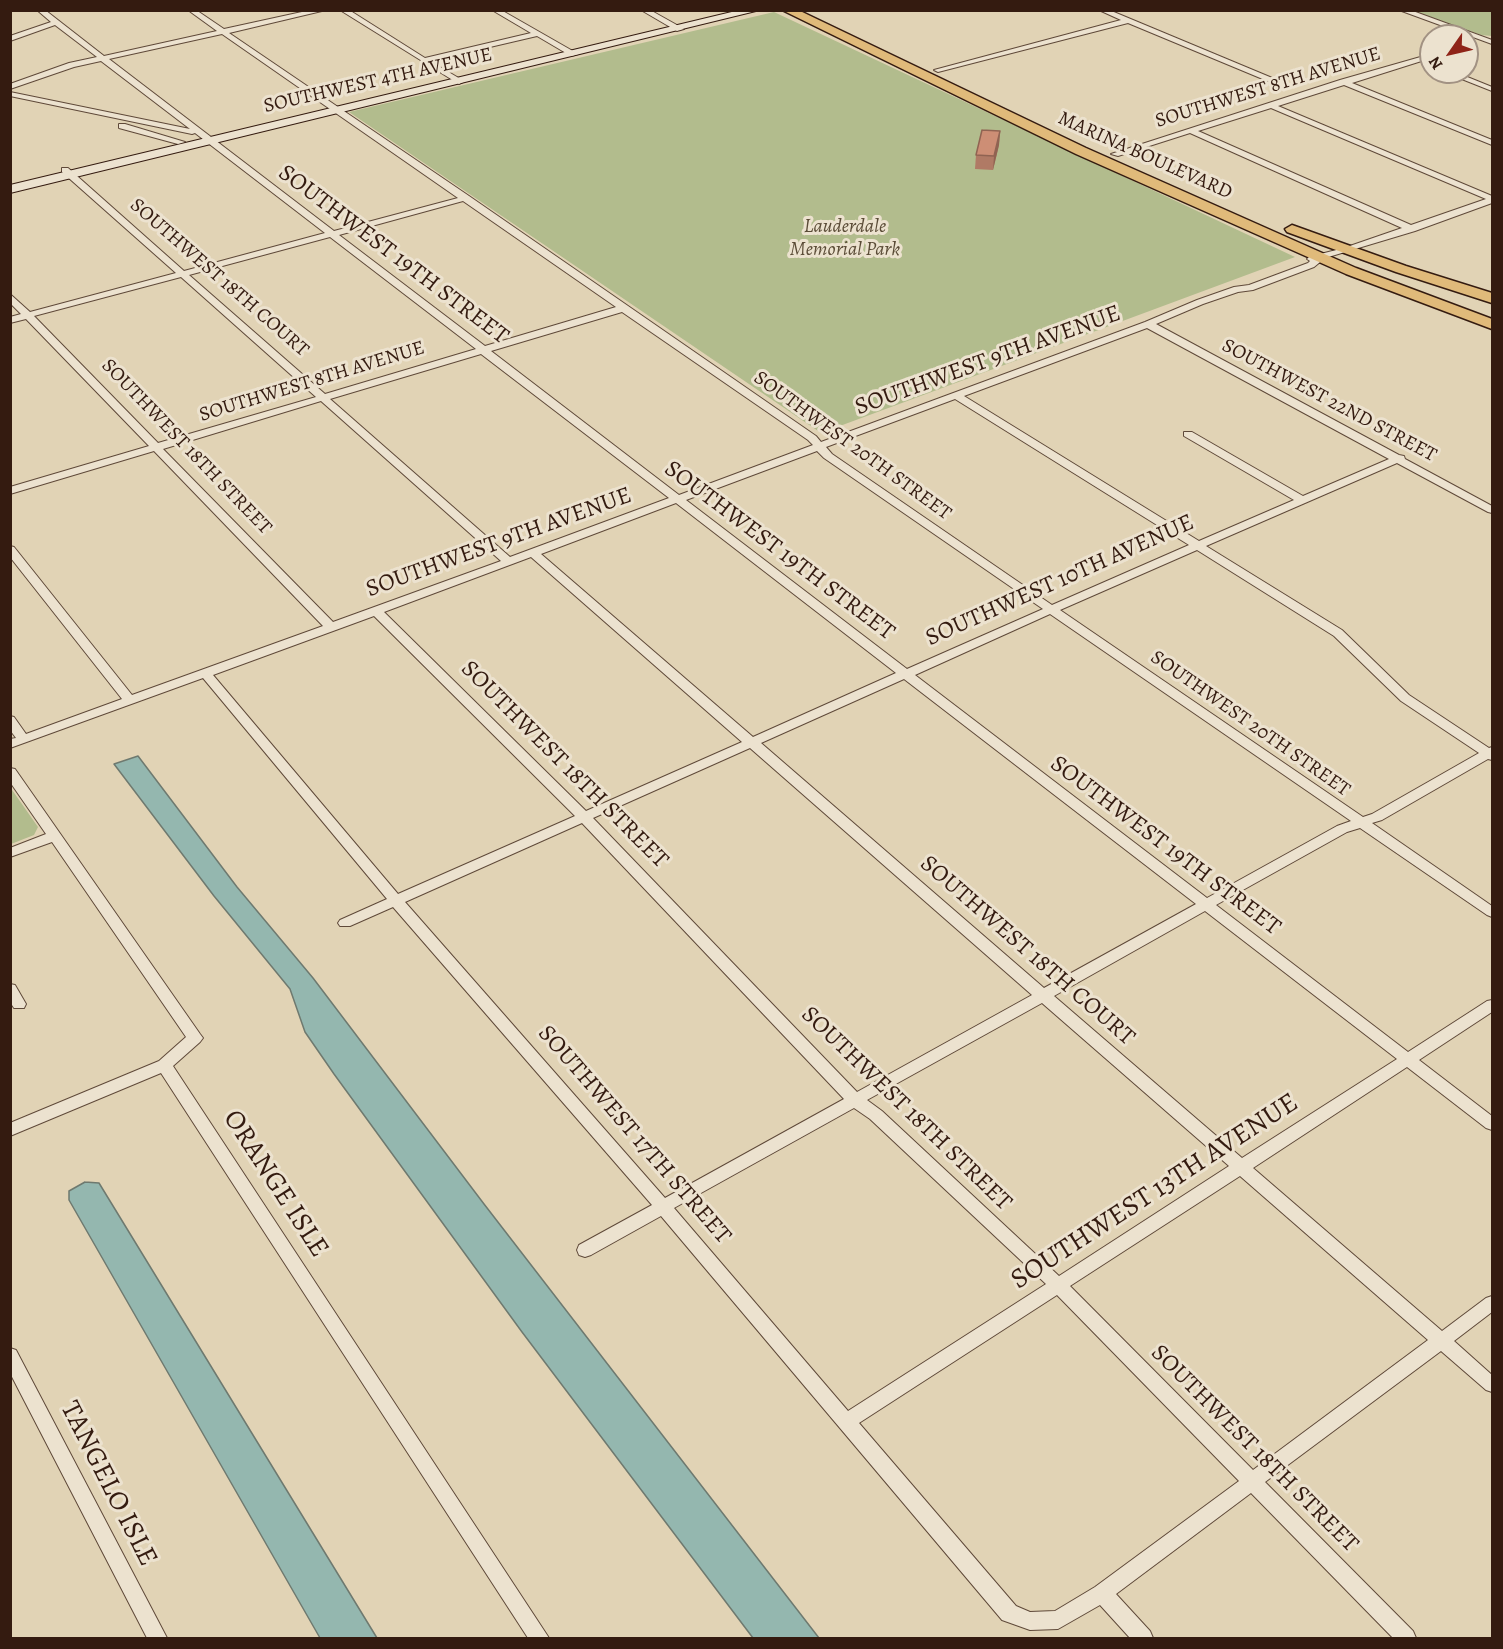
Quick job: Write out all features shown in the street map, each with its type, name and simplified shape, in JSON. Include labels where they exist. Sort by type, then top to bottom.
[{"type":"main road","name":"SOUTHWEST 4TH AVENUE","points":[[676,27],[732,10]]},
{"type":"main road","name":"SOUTHWEST 4TH AVENUE","points":[[10,189],[200,135],[334,109],[755,10]]},
{"type":"main road","name":"MARINA BOULEVARD","points":[[788,10],[1081,151],[1321,258],[1388,286],[1492,324]]},
{"type":"main road","name":"MARINA BOULEVARD","points":[[811,10],[1116,154],[1233,206],[1347,250],[1492,298]]},
{"type":"main road","name":"SOUTHWEST 4TH AVENUE","points":[[10,182],[67,172],[200,135]]},
{"type":"main road","points":[[1081,151],[1116,154]]},
{"type":"main road","points":[[1240,220],[1264,226],[1321,248],[1347,250]]},
{"type":"main road","points":[[1453,310],[1492,316]]},
{"type":"street","name":"SOUTHWEST 19TH STREET","points":[[40,10],[329,235],[483,350],[1492,1124]]},
{"type":"street","name":"SOUTHWEST 20TH STREET","points":[[191,10],[812,438],[828,456],[1492,912]]},
{"type":"street","points":[[10,87],[47,72],[101,58],[323,10]]},
{"type":"street","points":[[343,10],[455,80]]},
{"type":"street","points":[[495,10],[570,52]]},
{"type":"street","points":[[644,10],[676,27]]},
{"type":"street","points":[[1102,10],[1285,86]]},
{"type":"street","points":[[1402,10],[1490,41]]},
{"type":"street","points":[[938,70],[1127,21]]},
{"type":"street","points":[[10,39],[55,22]]},
{"type":"street","points":[[424,60],[537,34]]},
{"type":"street","name":"SOUTHWEST 8TH AVENUE","points":[[1116,154],[1418,60]]},
{"type":"street","points":[[1343,82],[1492,142]]},
{"type":"street","points":[[10,94],[200,135]]},
{"type":"street","points":[[10,102],[180,142]]},
{"type":"street","points":[[1272,106],[1492,200]]},
{"type":"street","points":[[1191,131],[1412,229]]},
{"type":"street","name":"SOUTHWEST 18TH COURT","points":[[67,172],[508,561]]},
{"type":"street","points":[[10,320],[466,198]]},
{"type":"street","name":"SOUTHWEST 9TH AVENUE","points":[[17,741],[376,611],[1237,289],[1250,288],[1278,278],[1311,265],[1321,258],[1492,200]]},
{"type":"street","name":"SOUTHWEST 18TH STREET","points":[[10,297],[331,627]]},
{"type":"street","name":"SOUTHWEST 8TH AVENUE","points":[[10,491],[624,308]]},
{"type":"street","name":"SOUTHWEST 22ND STREET","points":[[1148,324],[1400,458],[1492,510]]},
{"type":"street","points":[[585,1250],[1342,829],[1377,817],[1491,754],[1405,698],[1338,633],[956,394]]},
{"type":"street","points":[[1188,434],[1302,500]]},
{"type":"street","name":"SOUTHWEST 10TH AVENUE","points":[[345,923],[397,902],[1052,609],[1400,458]]},
{"type":"street","points":[[10,549],[130,701]]},
{"type":"street","name":"SOUTHWEST 18TH COURT","points":[[532,552],[1492,1385]]},
{"type":"street","name":"SOUTHWEST 18TH STREET","points":[[376,611],[585,818],[855,1100],[876,1115],[1059,1286],[1406,1638]]},
{"type":"street","name":"SOUTHWEST 17TH STREET","points":[[205,673],[397,902],[663,1207],[1009,1613],[1030,1621],[1058,1620],[1102,1593]]},
{"type":"street","points":[[10,720],[17,741]]},
{"type":"street","points":[[10,772],[195,1038],[164,1065],[10,1130]]},
{"type":"street","points":[[10,853],[55,837]]},
{"type":"street","points":[[10,989],[19,1004]]},
{"type":"street","name":"SOUTHWEST 13TH AVENUE","points":[[846,1422],[1492,1005]]},
{"type":"street","name":"ORANGE ISLE","points":[[164,1065],[538,1638]]},
{"type":"street","points":[[1143,1638],[1102,1593],[1492,1303]]},
{"type":"street","name":"TANGELO ISLE","points":[[10,1355],[157,1638]]},
{"type":"green space","points":[[1414,11],[1492,11],[1492,36],[1479,34],[1479,24],[1450,24]]},
{"type":"green space","name":"Lauderdale Memorial Park","points":[[774,12],[1295,257],[821,433],[349,112]]},
{"type":"green space","points":[[10,787],[38,827],[34,835],[11,844]]},
{"type":"water","points":[[138,756],[237,887],[313,978],[819,1638],[753,1638],[522,1332],[334,1074],[305,1032],[290,989],[214,896],[114,764]]},
{"type":"water","points":[[85,1182],[99,1183],[377,1638],[320,1638],[69,1200],[69,1191]]},
{"type":"building","points":[[982,130],[1000,131],[994,156],[976,155]]}]
